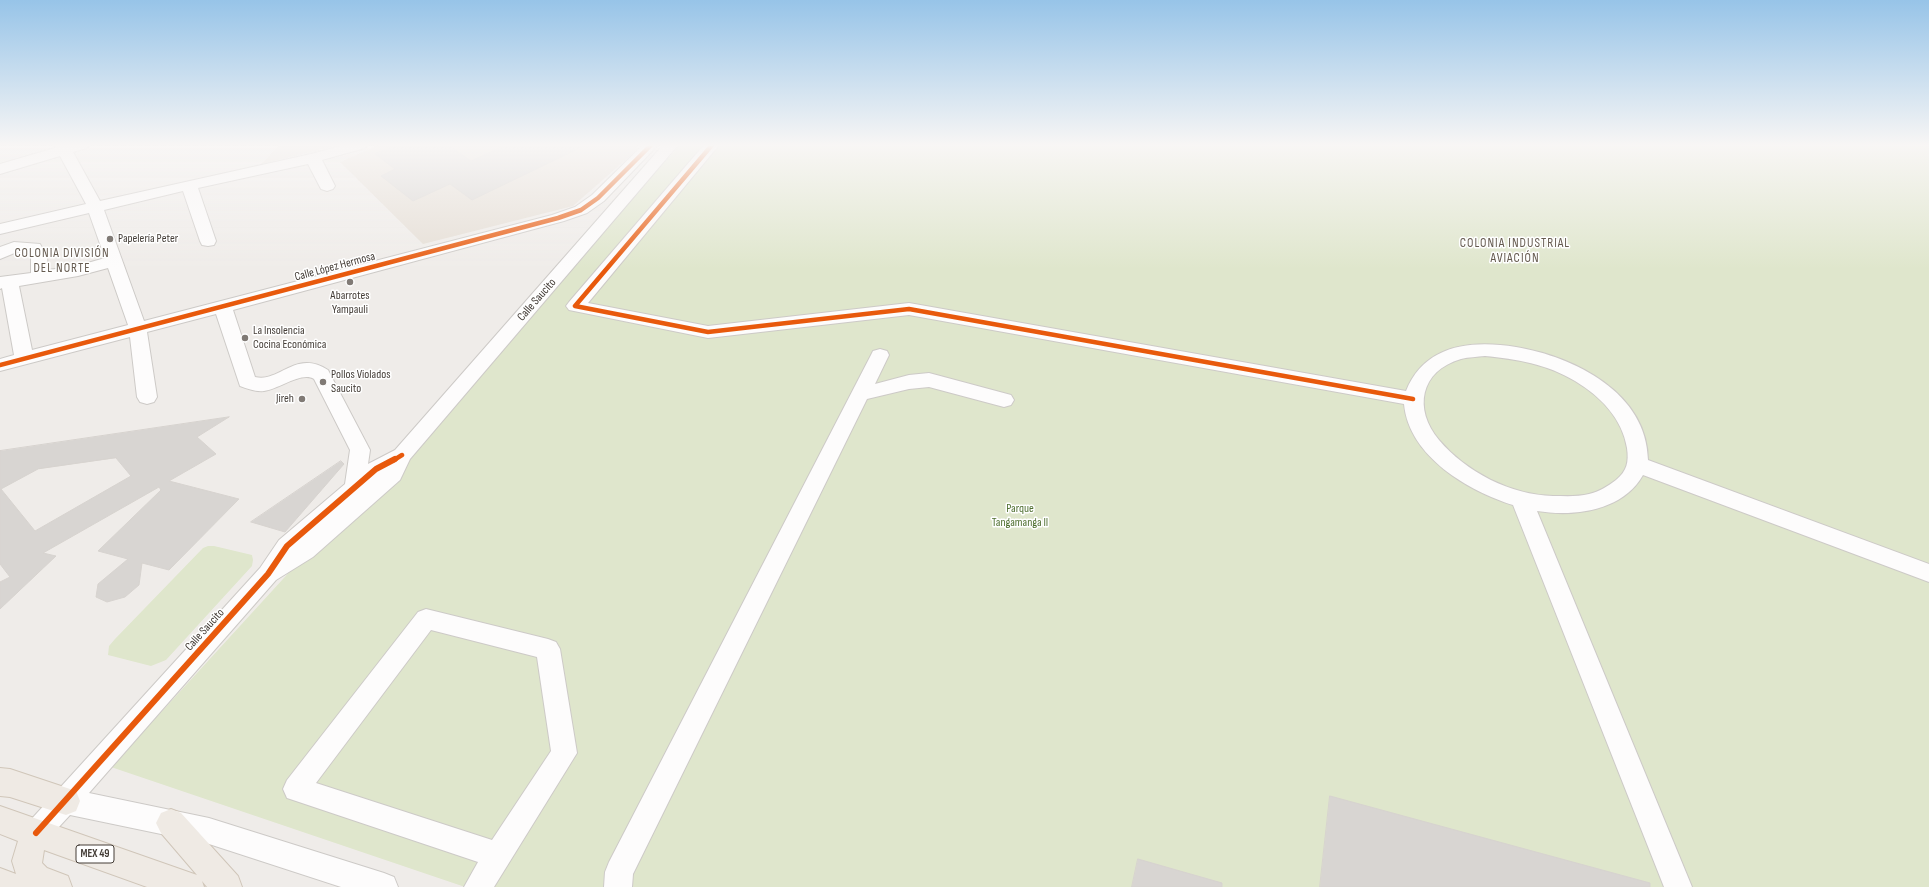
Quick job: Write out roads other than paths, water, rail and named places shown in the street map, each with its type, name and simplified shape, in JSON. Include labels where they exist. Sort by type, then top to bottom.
[{"type":"main road","points":[[0,782],[10,783],[66,801]]},
{"type":"main road","name":"MEX 49","points":[[0,820],[189,887]]},
{"type":"main road","points":[[170,823],[227,887]]},
{"type":"main road","points":[[36,833],[29,847],[26,864],[34,878],[57,887]]},
{"type":"main road","points":[[0,883],[11,887]]},
{"type":"street","points":[[84,186],[95,207],[138,329],[147,397]]},
{"type":"street","points":[[0,229],[183,186]]},
{"type":"street","points":[[189,186],[208,241]]},
{"type":"street","name":"Calle López Hermosa","points":[[0,365],[558,218],[576,212],[598,198],[612,186]]},
{"type":"street","name":"Calle Saucito","points":[[268,574],[305,551],[393,474],[402,455],[626,186]]},
{"type":"street","points":[[677,186],[575,306],[708,332],[908,309],[1413,399]]},
{"type":"street","points":[[0,254],[14,247],[34,248],[39,256],[40,277]]},
{"type":"street","points":[[24,358],[5,282],[78,271],[114,260]]},
{"type":"street","name":"Calle Saucito","points":[[223,307],[246,381],[254,385],[268,384],[302,371],[313,370],[322,375],[360,450],[356,487],[344,516]]},
{"type":"street","points":[[1492,350],[1518,353],[1552,362],[1580,376],[1605,393],[1624,414],[1636,436],[1638,465],[1632,477],[1615,493],[1589,503],[1557,505],[1522,500],[1501,493],[1471,479],[1446,461],[1427,441],[1416,420],[1413,399],[1418,381],[1433,365],[1456,354],[1492,350]]},
{"type":"street","points":[[618,887],[619,872],[880,355]]},
{"type":"street","points":[[861,394],[909,382],[929,380],[1004,400]]},
{"type":"street","name":"Calle Saucito","points":[[36,833],[268,574],[287,546],[376,469],[402,455]]},
{"type":"street","points":[[1638,465],[1929,573]]},
{"type":"street","points":[[1522,500],[1678,887]]},
{"type":"street","points":[[478,887],[499,856],[564,752],[548,649],[426,619],[296,789],[499,856]]},
{"type":"street","points":[[66,801],[209,831],[353,883],[384,887]]},
{"type":"place","name":"Papelería Peter","points":[[110,239]]},
{"type":"place","name":"Abarrotes Yampauli","points":[[350,282]]},
{"type":"place","name":"La Insolencia Cocina Económica","points":[[245,338]]},
{"type":"place","name":"Pollos Violados Saucito","points":[[323,382]]},
{"type":"place","name":"Jireh","points":[[302,399]]},
{"type":"district","name":"COLONIA INDUSTRIAL AVIACIÓN","points":[[1515,252]]},
{"type":"district","name":"COLONIA DIVISIÓN DEL NORTE","points":[[62,262]]},
{"type":"park label","name":"Parque Tangamanga II","points":[[1020,516]]}]
